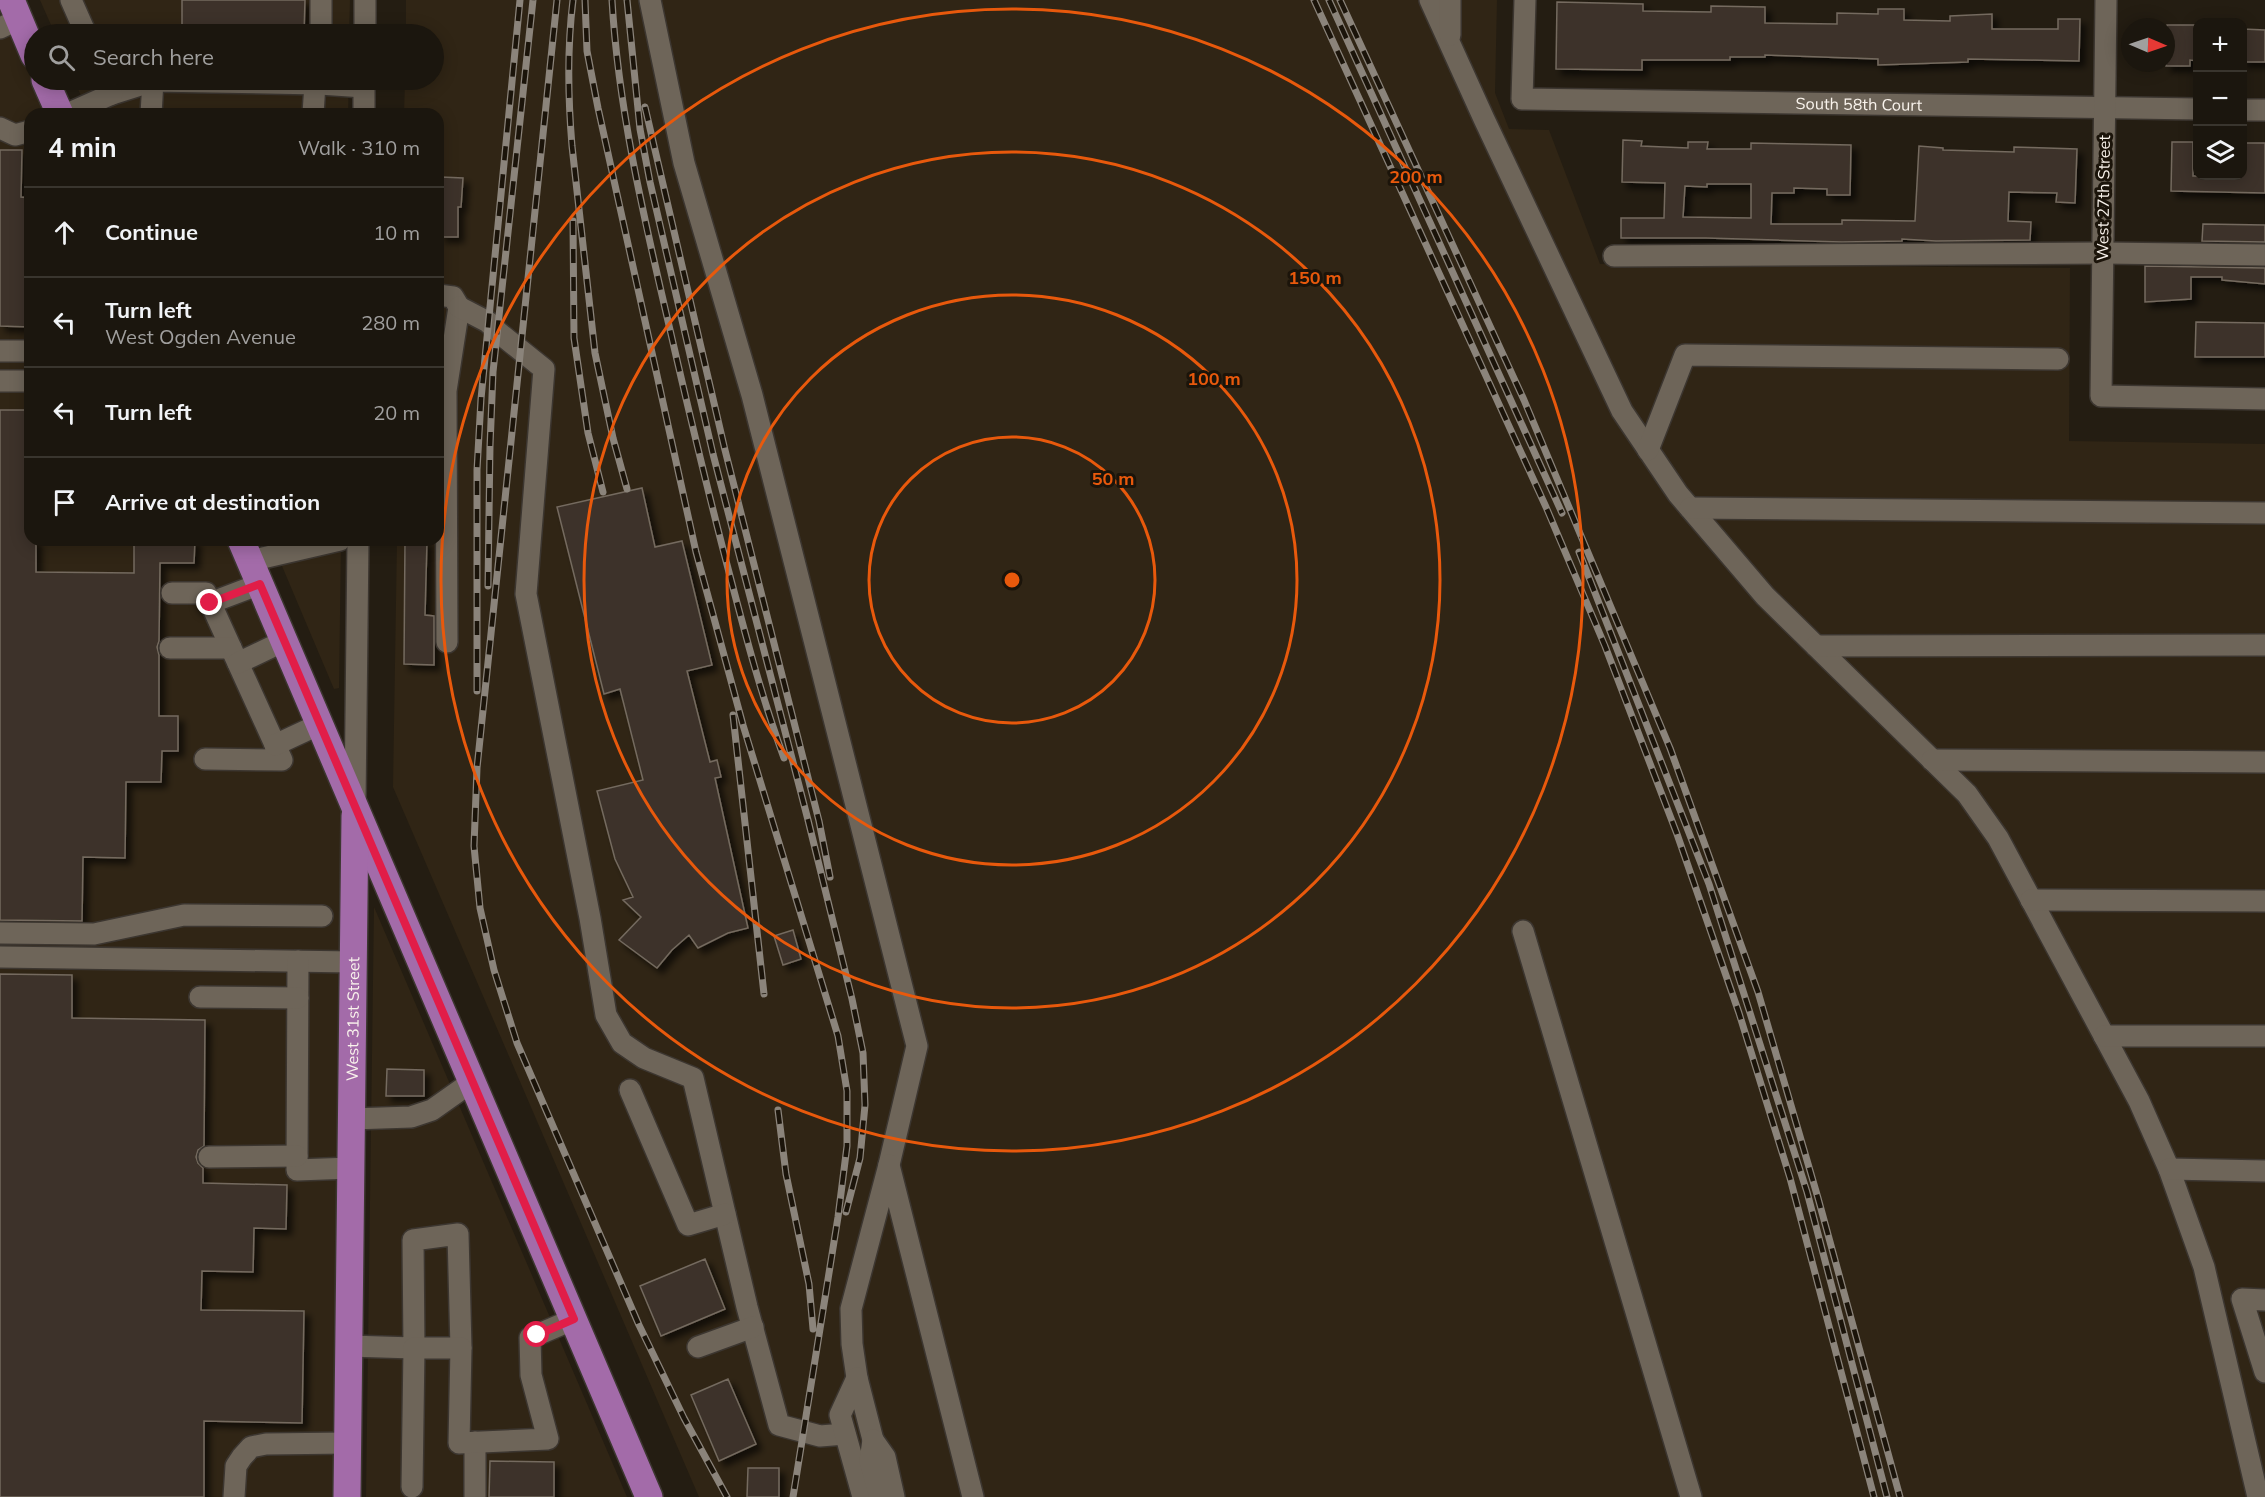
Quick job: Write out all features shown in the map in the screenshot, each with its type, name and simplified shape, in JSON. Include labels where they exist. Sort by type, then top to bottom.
[{"type":"main road","points":[[10,16],[24,39]]},
{"type":"main road","points":[[49,90],[57,108]]},
{"type":"main road","points":[[250,562],[649,1497]]},
{"type":"main road","name":"West 31st Street","points":[[346,1497],[355,806]]},
{"type":"street","points":[[71,0],[82,24]]},
{"type":"street","points":[[321,0],[321,24]]},
{"type":"street","points":[[365,0],[365,24]]},
{"type":"street","points":[[650,0],[684,163],[752,395],[917,1046],[889,1165],[851,1309],[852,1344],[857,1378],[873,1440],[885,1457],[894,1497]]},
{"type":"street","points":[[1430,0],[1622,411],[1677,494],[1765,596],[1967,794],[1998,838],[2139,1101],[2169,1169],[2204,1268],[2258,1497]]},
{"type":"street","points":[[1449,43],[1450,0]]},
{"type":"street","name":"South 58th Court","points":[[1525,0],[1522,99],[2193,109]]},
{"type":"street","name":"West 27th Street","points":[[2106,0],[2101,396],[2265,399]]},
{"type":"street","points":[[76,108],[104,90]]},
{"type":"street","points":[[151,108],[152,90]]},
{"type":"street","points":[[314,108],[317,90]]},
{"type":"street","points":[[364,90],[364,108]]},
{"type":"street","points":[[2247,110],[2265,110]]},
{"type":"street","points":[[0,128],[15,135],[24,133]]},
{"type":"street","points":[[1614,256],[2103,253],[2265,255]]},
{"type":"street","points":[[444,296],[453,297],[459,308],[488,322],[544,369],[526,594],[591,918],[606,1015],[622,1043],[644,1058],[693,1078],[779,1425],[820,1436],[845,1434]]},
{"type":"street","points":[[447,642],[446,390],[459,308]]},
{"type":"street","points":[[0,351],[24,351]]},
{"type":"street","points":[[1648,450],[1685,355],[2058,359]]},
{"type":"street","points":[[0,381],[24,381]]},
{"type":"street","points":[[1690,508],[2265,513]]},
{"type":"street","points":[[210,603],[250,562],[290,546]]},
{"type":"street","name":"West 31st Street","points":[[355,806],[358,546]]},
{"type":"street","points":[[172,593],[206,593],[282,760],[205,759]]},
{"type":"street","points":[[170,648],[234,655],[284,641]]},
{"type":"street","points":[[1816,646],[2265,645]]},
{"type":"street","points":[[275,745],[320,724]]},
{"type":"street","points":[[1932,760],[2265,762]]},
{"type":"street","points":[[2031,900],[2265,901]]},
{"type":"street","points":[[0,933],[94,934],[184,915],[322,916]]},
{"type":"street","points":[[1523,932],[1691,1497]]},
{"type":"street","points":[[0,957],[353,962]]},
{"type":"street","points":[[298,961],[297,1170],[351,1168]]},
{"type":"street","points":[[200,997],[298,998]]},
{"type":"street","points":[[2104,1036],[2265,1036]]},
{"type":"street","points":[[352,1119],[411,1117],[432,1110],[472,1081]]},
{"type":"street","points":[[630,1090],[688,1225],[725,1214]]},
{"type":"street","points":[[209,1157],[297,1156]]},
{"type":"street","points":[[889,1165],[972,1497]]},
{"type":"street","points":[[2169,1169],[2265,1171]]},
{"type":"street","points":[[412,1487],[413,1240],[458,1234],[461,1348],[459,1443],[548,1439],[531,1375],[530,1338],[574,1319]]},
{"type":"street","points":[[2265,1300],[2242,1299],[2265,1372]]},
{"type":"street","points":[[698,1347],[753,1327]]},
{"type":"street","points":[[348,1346],[461,1348]]},
{"type":"street","points":[[857,1378],[840,1415],[863,1497]]},
{"type":"street","points":[[873,1440],[870,1461],[880,1497]]},
{"type":"street","points":[[474,1442],[475,1497]]},
{"type":"street","points":[[234,1497],[236,1466],[251,1447],[266,1444],[347,1443]]},
{"type":"shaded area","points":[[0,0],[24,48],[24,90],[40,90],[50,108],[24,108],[24,546],[240,546],[352,808],[343,1497],[0,1497]]},
{"type":"shaded area","points":[[40,0],[350,0],[349,24],[51,24]]},
{"type":"shaded area","points":[[406,0],[1497,0],[1495,93],[1509,129],[1549,130],[1600,264],[2070,268],[2069,441],[2265,444],[2265,1497],[699,1497],[393,787],[397,546],[444,546],[444,108],[404,108],[405,90],[444,90],[444,24],[406,24]]},
{"type":"shaded area","points":[[78,90],[349,90],[348,108],[86,108]]},
{"type":"shaded area","points":[[274,546],[341,546],[339,688],[334,689]]},
{"type":"shaded area","points":[[374,907],[627,1497],[366,1497]]},
{"type":"building","points":[[182,0],[305,0],[304,24],[182,24]]},
{"type":"building","points":[[1557,2],[1643,4],[1643,11],[1711,12],[1711,6],[1765,7],[1765,23],[1837,24],[1837,13],[1878,14],[1878,9],[1904,9],[1904,20],[1950,21],[1950,16],[1992,14],[1992,29],[2058,29],[2058,19],[2080,19],[2079,61],[1968,59],[1968,62],[1878,65],[1878,59],[1765,55],[1765,57],[1730,57],[1730,60],[1642,60],[1642,70],[1556,69]]},
{"type":"building","points":[[2175,25],[2193,25],[2193,60],[2190,60],[2190,66],[2175,66]]},
{"type":"building","points":[[2247,29],[2265,30],[2265,62],[2247,62]]},
{"type":"building","points":[[1623,140],[1642,141],[1641,146],[1688,148],[1688,142],[1708,142],[1707,149],[1751,149],[1751,143],[1851,145],[1850,195],[1827,195],[1827,189],[1794,188],[1794,193],[1772,193],[1771,224],[1842,224],[1842,220],[1915,221],[1919,146],[1943,148],[1943,150],[2014,152],[2014,147],[2077,149],[2075,203],[2056,202],[2057,193],[2009,192],[2008,221],[2031,222],[2030,240],[1902,239],[1902,241],[1842,242],[1621,238],[1621,218],[1664,218],[1665,183],[1622,182]],"holes":[[[1751,184],[1751,218],[1683,217],[1685,186]]]},
{"type":"building","points":[[2172,142],[2193,142],[2193,180],[2247,180],[2247,143],[2265,143],[2265,193],[2171,191]]},
{"type":"building","points":[[0,150],[22,150],[24,327],[0,326]]},
{"type":"building","points":[[444,177],[463,178],[461,207],[458,207],[458,237],[444,237]]},
{"type":"building","points":[[2203,224],[2265,225],[2265,242],[2202,241]]},
{"type":"building","points":[[2145,266],[2265,268],[2265,284],[2222,280],[2222,277],[2191,277],[2191,299],[2145,302]]},
{"type":"building","points":[[2196,322],[2265,323],[2265,357],[2195,357]]},
{"type":"building","points":[[0,410],[24,410],[24,546],[36,546],[36,572],[134,573],[134,546],[195,546],[194,563],[160,563],[157,647],[159,716],[178,716],[178,751],[162,751],[161,782],[126,782],[125,858],[83,857],[82,921],[0,920]]},
{"type":"building","points":[[642,488],[655,547],[682,541],[712,665],[687,671],[710,762],[717,760],[721,777],[715,778],[748,928],[728,933],[698,948],[689,935],[657,968],[619,940],[641,917],[623,900],[633,897],[615,859],[597,791],[643,780],[620,689],[604,694],[557,507]]},
{"type":"building","points":[[405,546],[427,546],[425,615],[434,616],[434,665],[404,664]]},
{"type":"building","points":[[793,930],[801,959],[783,965],[774,936]]},
{"type":"building","points":[[0,974],[72,975],[72,1018],[205,1020],[204,1146],[198,1150],[196,1157],[203,1168],[203,1183],[287,1185],[286,1229],[254,1228],[253,1272],[202,1271],[201,1310],[304,1311],[302,1423],[204,1421],[204,1497],[0,1497]]},
{"type":"building","points":[[387,1069],[424,1070],[424,1096],[386,1096]]},
{"type":"building","points":[[705,1259],[725,1309],[661,1336],[640,1286]]},
{"type":"building","points":[[728,1379],[756,1444],[719,1461],[691,1395]]},
{"type":"building","points":[[490,1461],[554,1462],[554,1497],[489,1497]]},
{"type":"building","points":[[748,1468],[779,1468],[779,1497],[747,1497]]},
{"type":"railway","points":[[477,691],[477,470],[481,399],[520,0]]},
{"type":"railway","points":[[488,586],[493,372],[533,0]]},
{"type":"railway","points":[[557,0],[477,768],[474,846],[480,908],[494,970],[517,1043],[639,1325],[684,1418],[727,1497]]},
{"type":"railway","points":[[573,0],[569,73],[572,146],[595,353],[613,438],[627,489]]},
{"type":"railway","points":[[585,0],[587,51],[598,108],[696,552],[743,725],[838,1036],[847,1091],[847,1146],[838,1217],[793,1497]]},
{"type":"railway","points":[[612,0],[621,91],[656,271],[748,645],[784,758]]},
{"type":"railway","points":[[627,0],[640,129],[650,182],[713,454],[808,820],[863,1053],[865,1105],[860,1158],[846,1212]]},
{"type":"railway","points":[[1314,0],[1546,507],[1605,646],[1677,834],[1739,1013],[1790,1178],[1874,1497]]},
{"type":"railway","points":[[1329,0],[1562,513]]},
{"type":"railway","points":[[1340,0],[1524,400],[1670,748],[1758,992],[1818,1198],[1900,1497]]},
{"type":"railway","points":[[645,107],[725,450],[819,821],[830,877]]},
{"type":"railway","points":[[573,221],[574,338],[588,433],[603,492]]},
{"type":"railway","points":[[1579,552],[1709,884],[1807,1192],[1887,1497]]},
{"type":"railway","points":[[733,715],[764,994]]},
{"type":"railway","points":[[778,1110],[786,1174],[809,1284],[813,1329]]},
{"type":"route","points":[[210,603],[260,584],[574,1319],[537,1335]]}]
